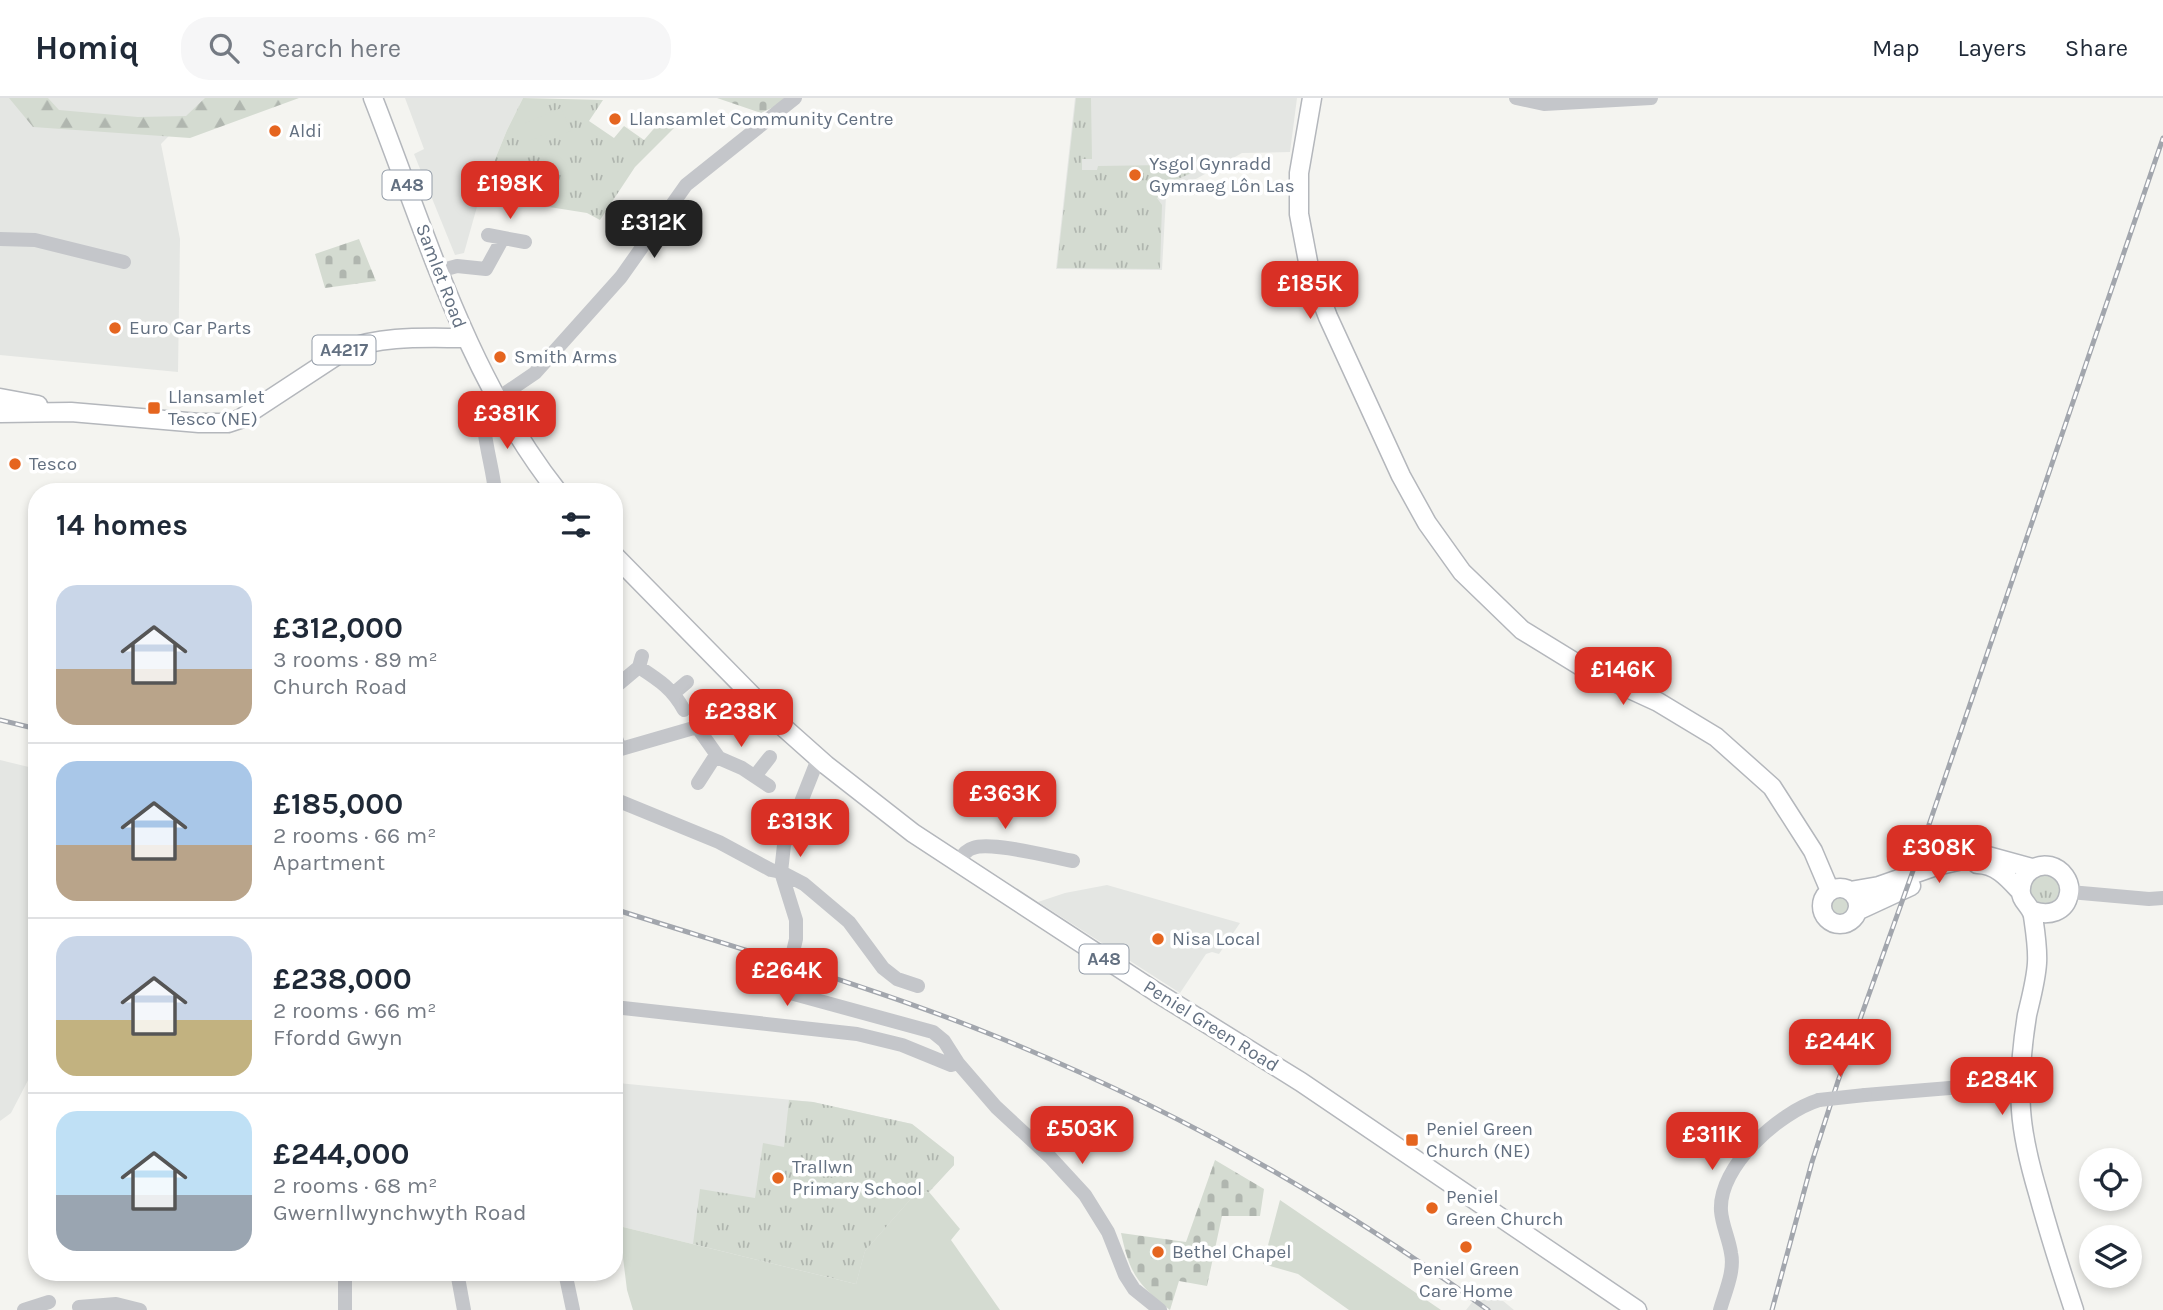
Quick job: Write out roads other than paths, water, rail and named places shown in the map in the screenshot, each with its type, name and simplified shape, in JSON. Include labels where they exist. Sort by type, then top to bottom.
[{"type":"main road","name":"Samlet Road","points":[[0,413],[71,412],[199,423],[228,422],[240,419],[345,350],[370,343],[465,338],[373,98]]},
{"type":"main road","points":[[1312,98],[1299,173],[1299,214],[1309,267],[1328,317],[1396,464],[1427,523],[1462,572],[1522,630],[1584,668],[1658,702],[1716,737],[1772,787],[1813,851],[1830,891]]},
{"type":"main road","points":[[435,338],[450,310],[447,290]]},
{"type":"main road","name":"A48","points":[[465,338],[524,445],[551,483]]},
{"type":"main road","name":"Samlet Road","points":[[0,398],[71,412]]},
{"type":"main road","name":"Peniel Green Road","points":[[623,564],[749,695],[818,759],[895,820],[1166,999],[1301,1082],[1637,1310]]},
{"type":"main road","points":[[1850,891],[1856,899],[1855,917],[1845,924],[1834,924],[1829,921],[1821,906],[1822,900],[1830,891],[1880,886],[1936,866],[1984,855],[2032,869]]},
{"type":"main road","points":[[1857,911],[1939,872],[1968,865],[1985,864],[2004,873],[2020,891],[2024,902],[2032,911],[2044,915],[2056,912],[2066,904],[2070,892],[2068,881],[2062,872],[2053,866],[2042,865],[2032,869],[2023,878],[2020,891]]},
{"type":"main road","points":[[2032,911],[2037,962],[2023,1042],[2021,1110],[2026,1152],[2054,1252],[2074,1310]]},
{"type":"street","points":[[494,483],[483,411],[485,407],[535,373],[621,277],[686,185],[795,98]]},
{"type":"street","points":[[1516,98],[1544,104],[1651,98]]},
{"type":"street","points":[[488,235],[525,242]]},
{"type":"street","points":[[439,271],[457,266],[486,270],[503,238]]},
{"type":"street","points":[[0,239],[35,240],[124,262]]},
{"type":"street","points":[[623,679],[641,661],[674,693],[684,710]]},
{"type":"street","points":[[674,693],[687,682]]},
{"type":"street","points":[[623,748],[697,727],[723,716],[749,695]]},
{"type":"street","points":[[697,727],[716,755],[769,786]]},
{"type":"street","points":[[698,783],[716,755]]},
{"type":"street","points":[[755,776],[770,757]]},
{"type":"street","points":[[818,759],[784,845],[781,872],[796,920],[796,939],[786,982],[787,989],[794,995],[933,1032],[944,1041],[958,1063],[996,1107],[1050,1157],[1085,1195],[1108,1232],[1133,1289],[1160,1310]]},
{"type":"street","points":[[623,803],[719,842],[804,884],[849,922],[883,968],[897,979],[918,986]]},
{"type":"street","points":[[957,863],[964,853],[976,846],[1005,848],[1073,861]]},
{"type":"street","points":[[2070,892],[2163,898]]},
{"type":"street","points":[[623,1008],[857,1034],[902,1045],[951,1065],[958,1063]]},
{"type":"street","points":[[857,1034],[860,1012]]},
{"type":"street","points":[[1720,1310],[1732,1264],[1721,1211],[1725,1185],[1738,1162],[1758,1139],[1800,1108],[1819,1100],[1998,1084]]},
{"type":"street","points":[[345,1281],[345,1310]]},
{"type":"street","points":[[459,1281],[464,1310]]},
{"type":"street","points":[[567,1281],[572,1310]]},
{"type":"street","points":[[79,1307],[104,1298],[140,1310]]},
{"type":"street","points":[[24,1310],[49,1302]]},
{"type":"railway","points":[[1772,1310],[1812,1162],[1838,1081],[1919,854],[2163,138]]},
{"type":"railway","points":[[0,720],[28,727]]},
{"type":"railway","points":[[623,912],[905,1002],[1065,1066],[1253,1159],[1373,1231],[1488,1310]]},
{"type":"place","name":"Llansamlet Community Centre","points":[[615,119]]},
{"type":"place","name":"Aldi","points":[[275,131]]},
{"type":"place","name":"Ysgol Gynradd Gymraeg Lôn Las","points":[[1135,175]]},
{"type":"place","name":"Euro Car Parts","points":[[115,328]]},
{"type":"place","name":"Smith Arms","points":[[500,357]]},
{"type":"place","name":"Llansamlet Tesco (NE)","points":[[154,408]]},
{"type":"place","name":"Tesco","points":[[15,464]]},
{"type":"place","name":"Nisa Local","points":[[1158,939]]},
{"type":"place","name":"Peniel Green Church (NE)","points":[[1412,1140]]},
{"type":"place","name":"Trallwn Primary School","points":[[778,1178]]},
{"type":"place","name":"Peniel Green Church","points":[[1432,1208]]},
{"type":"place","name":"Peniel Green Care Home","points":[[1466,1247]]},
{"type":"place","name":"Bethel Chapel","points":[[1158,1252]]}]
